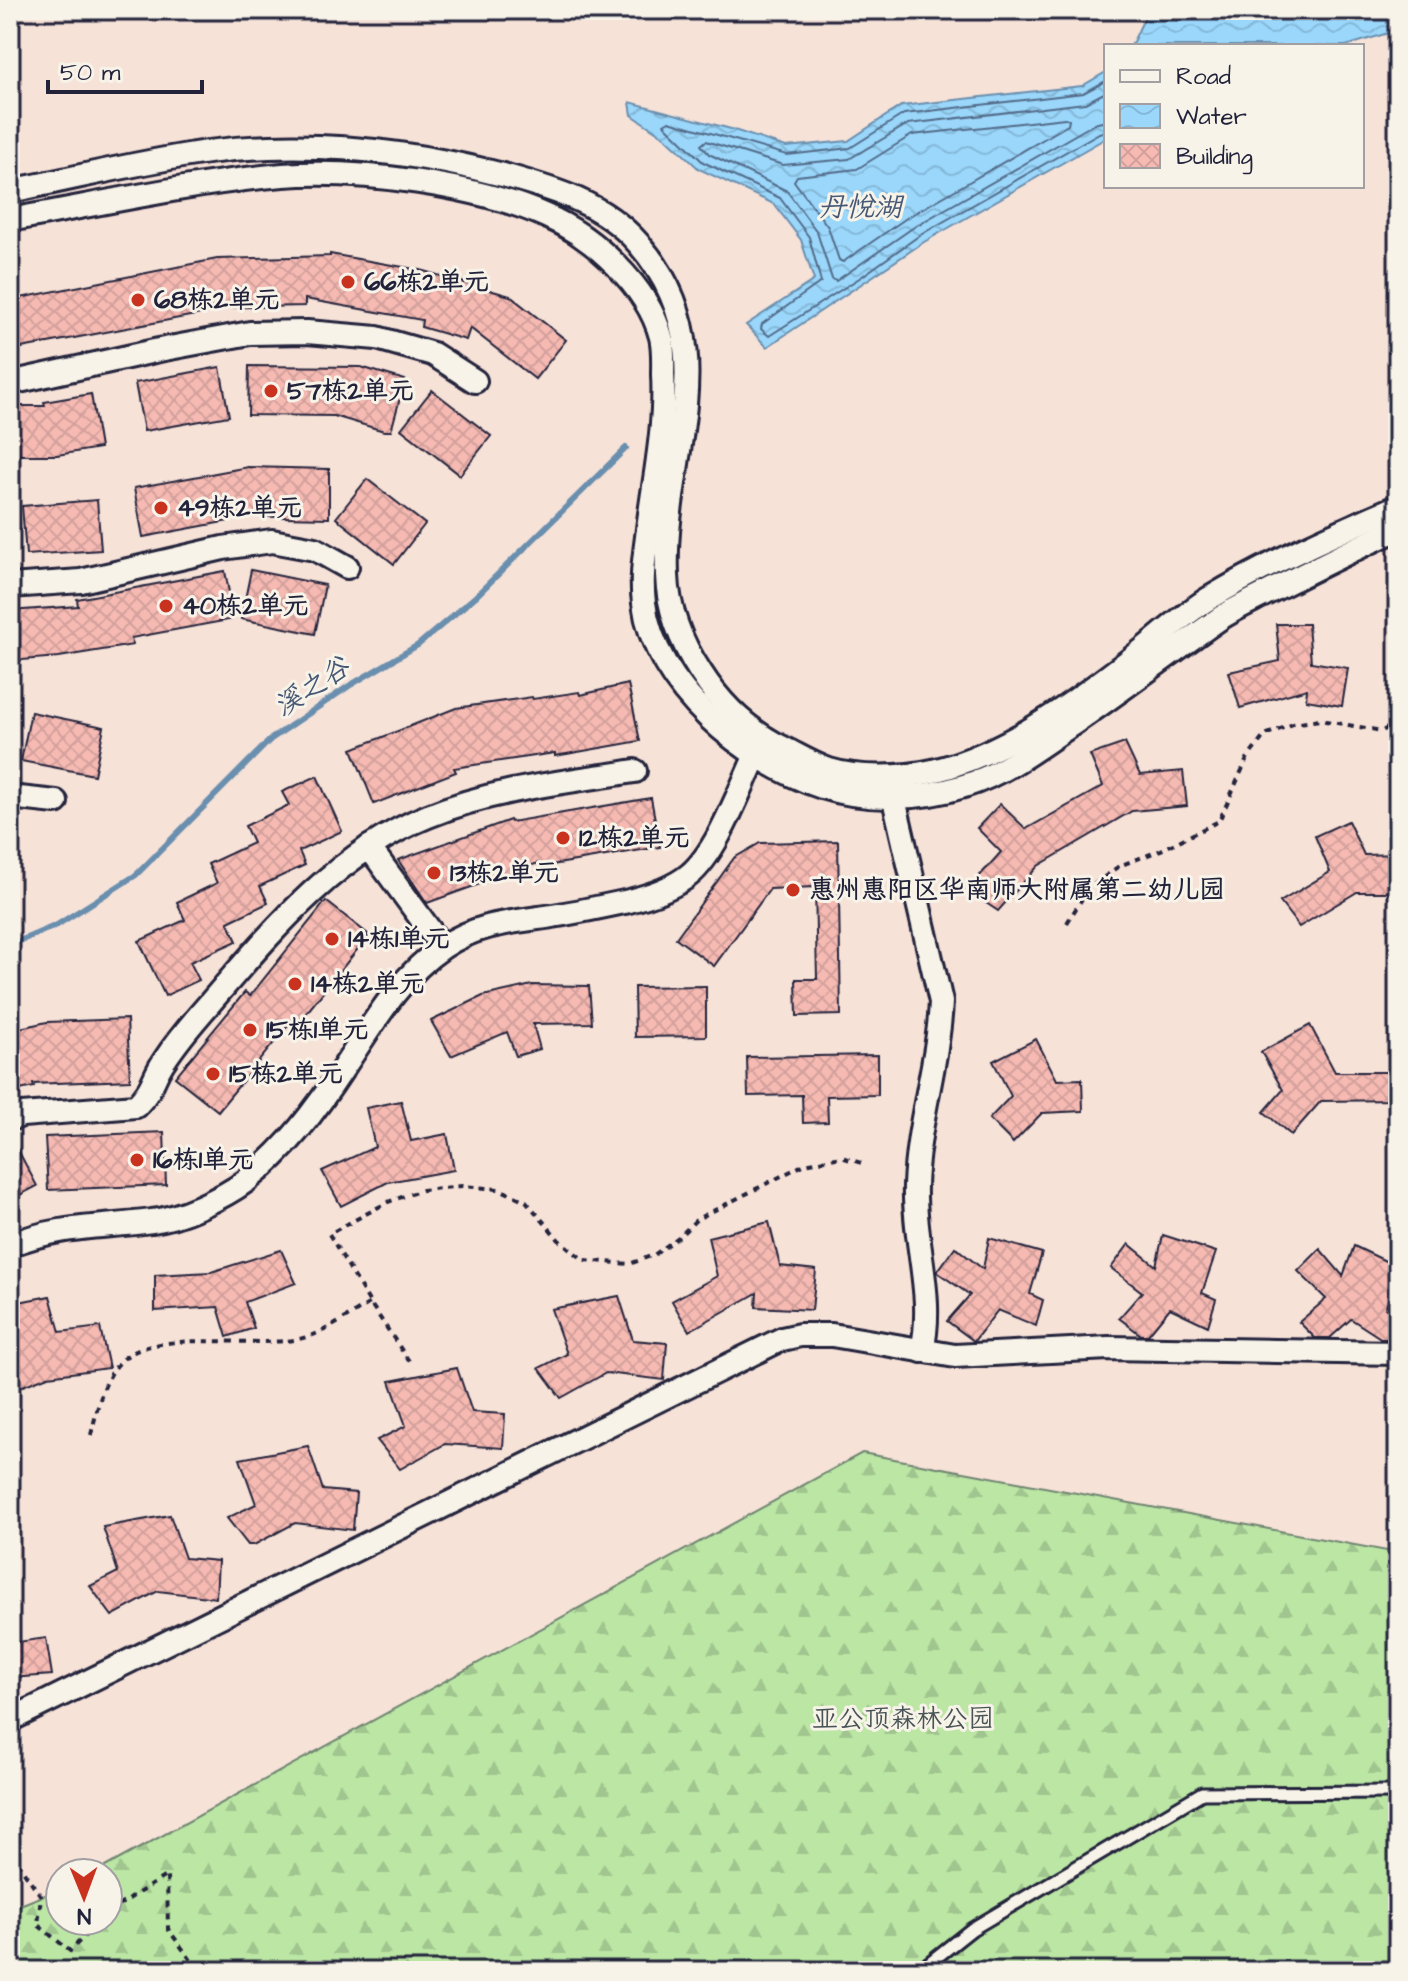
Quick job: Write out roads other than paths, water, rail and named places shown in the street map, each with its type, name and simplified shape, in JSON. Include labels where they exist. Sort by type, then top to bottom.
[{"type":"street","points":[[10,191],[208,152],[282,146],[347,147],[484,170],[541,185],[586,202],[616,221],[638,243],[677,303],[686,350],[686,408],[667,542],[667,579],[675,621],[688,653],[706,681],[760,746]]},
{"type":"street","points":[[10,220],[208,185],[285,175],[350,174],[420,183],[492,198],[546,215],[586,238],[612,261],[642,297],[661,338],[664,395],[643,569],[644,606],[655,646],[672,677],[699,709],[822,787],[862,795],[982,756],[1043,720],[1124,664],[1206,601],[1331,535],[1398,506]]},
{"type":"street","points":[[10,383],[250,333],[307,332],[377,338],[433,354],[475,381]]},
{"type":"street","points":[[891,785],[910,795],[961,787],[998,772],[1041,747],[1222,617],[1335,557],[1398,529]]},
{"type":"street","points":[[10,586],[81,581],[223,548],[272,541],[315,549],[347,567]]},
{"type":"street","points":[[10,1245],[40,1233],[101,1224],[154,1221],[189,1211],[244,1182],[296,1135],[389,998],[442,947],[461,935],[496,923],[596,909],[653,895],[690,875],[713,844],[760,746]]},
{"type":"street","points":[[10,1119],[22,1115],[136,1106],[149,1093],[163,1062],[207,1006],[295,906],[369,847],[427,816],[489,796],[635,771]]},
{"type":"street","points":[[891,785],[941,1002],[939,1037],[918,1148],[915,1185],[915,1228],[926,1281],[928,1316],[922,1351]]},
{"type":"street","points":[[10,797],[56,802]]},
{"type":"street","points":[[369,847],[442,947]]},
{"type":"street","points":[[10,1720],[782,1339],[800,1335],[832,1335],[955,1356],[1109,1348],[1398,1353]]},
{"type":"lane","points":[[919,1971],[972,1929],[1202,1793],[1398,1792]]},
{"type":"water","points":[[1148,10],[1398,10],[1398,30],[1352,44],[1132,44]]},
{"type":"water","name":"丹悦湖","points":[[1104,73],[1104,139],[924,242],[767,347],[746,325],[814,280],[801,240],[774,204],[699,169],[666,138],[632,115],[630,102],[786,147],[848,141],[901,106],[1082,86]]},
{"type":"waterway","name":"溪之谷","points":[[10,945],[57,925],[136,875],[271,739],[349,686],[418,645],[476,596],[626,448]]},
{"type":"place","name":"66栋2单元","points":[[348,282]]},
{"type":"place","name":"68栋2单元","points":[[138,300]]},
{"type":"place","name":"57栋2单元","points":[[271,391]]},
{"type":"place","name":"49栋2单元","points":[[161,508]]},
{"type":"place","name":"40栋2单元","points":[[166,606]]},
{"type":"place","name":"12栋2单元","points":[[563,838]]},
{"type":"place","name":"13栋2单元","points":[[434,873]]},
{"type":"place","name":"惠州惠阳区华南师大附属第二幼儿园","points":[[793,890]]},
{"type":"place","name":"14栋1单元","points":[[332,939]]},
{"type":"place","name":"14栋2单元","points":[[295,984]]},
{"type":"place","name":"15栋1单元","points":[[250,1030]]},
{"type":"place","name":"15栋2单元","points":[[213,1074]]},
{"type":"place","name":"16栋1单元","points":[[137,1160]]},
{"type":"park label","name":"亚公顶森林公园","points":[[903,1719]]}]
